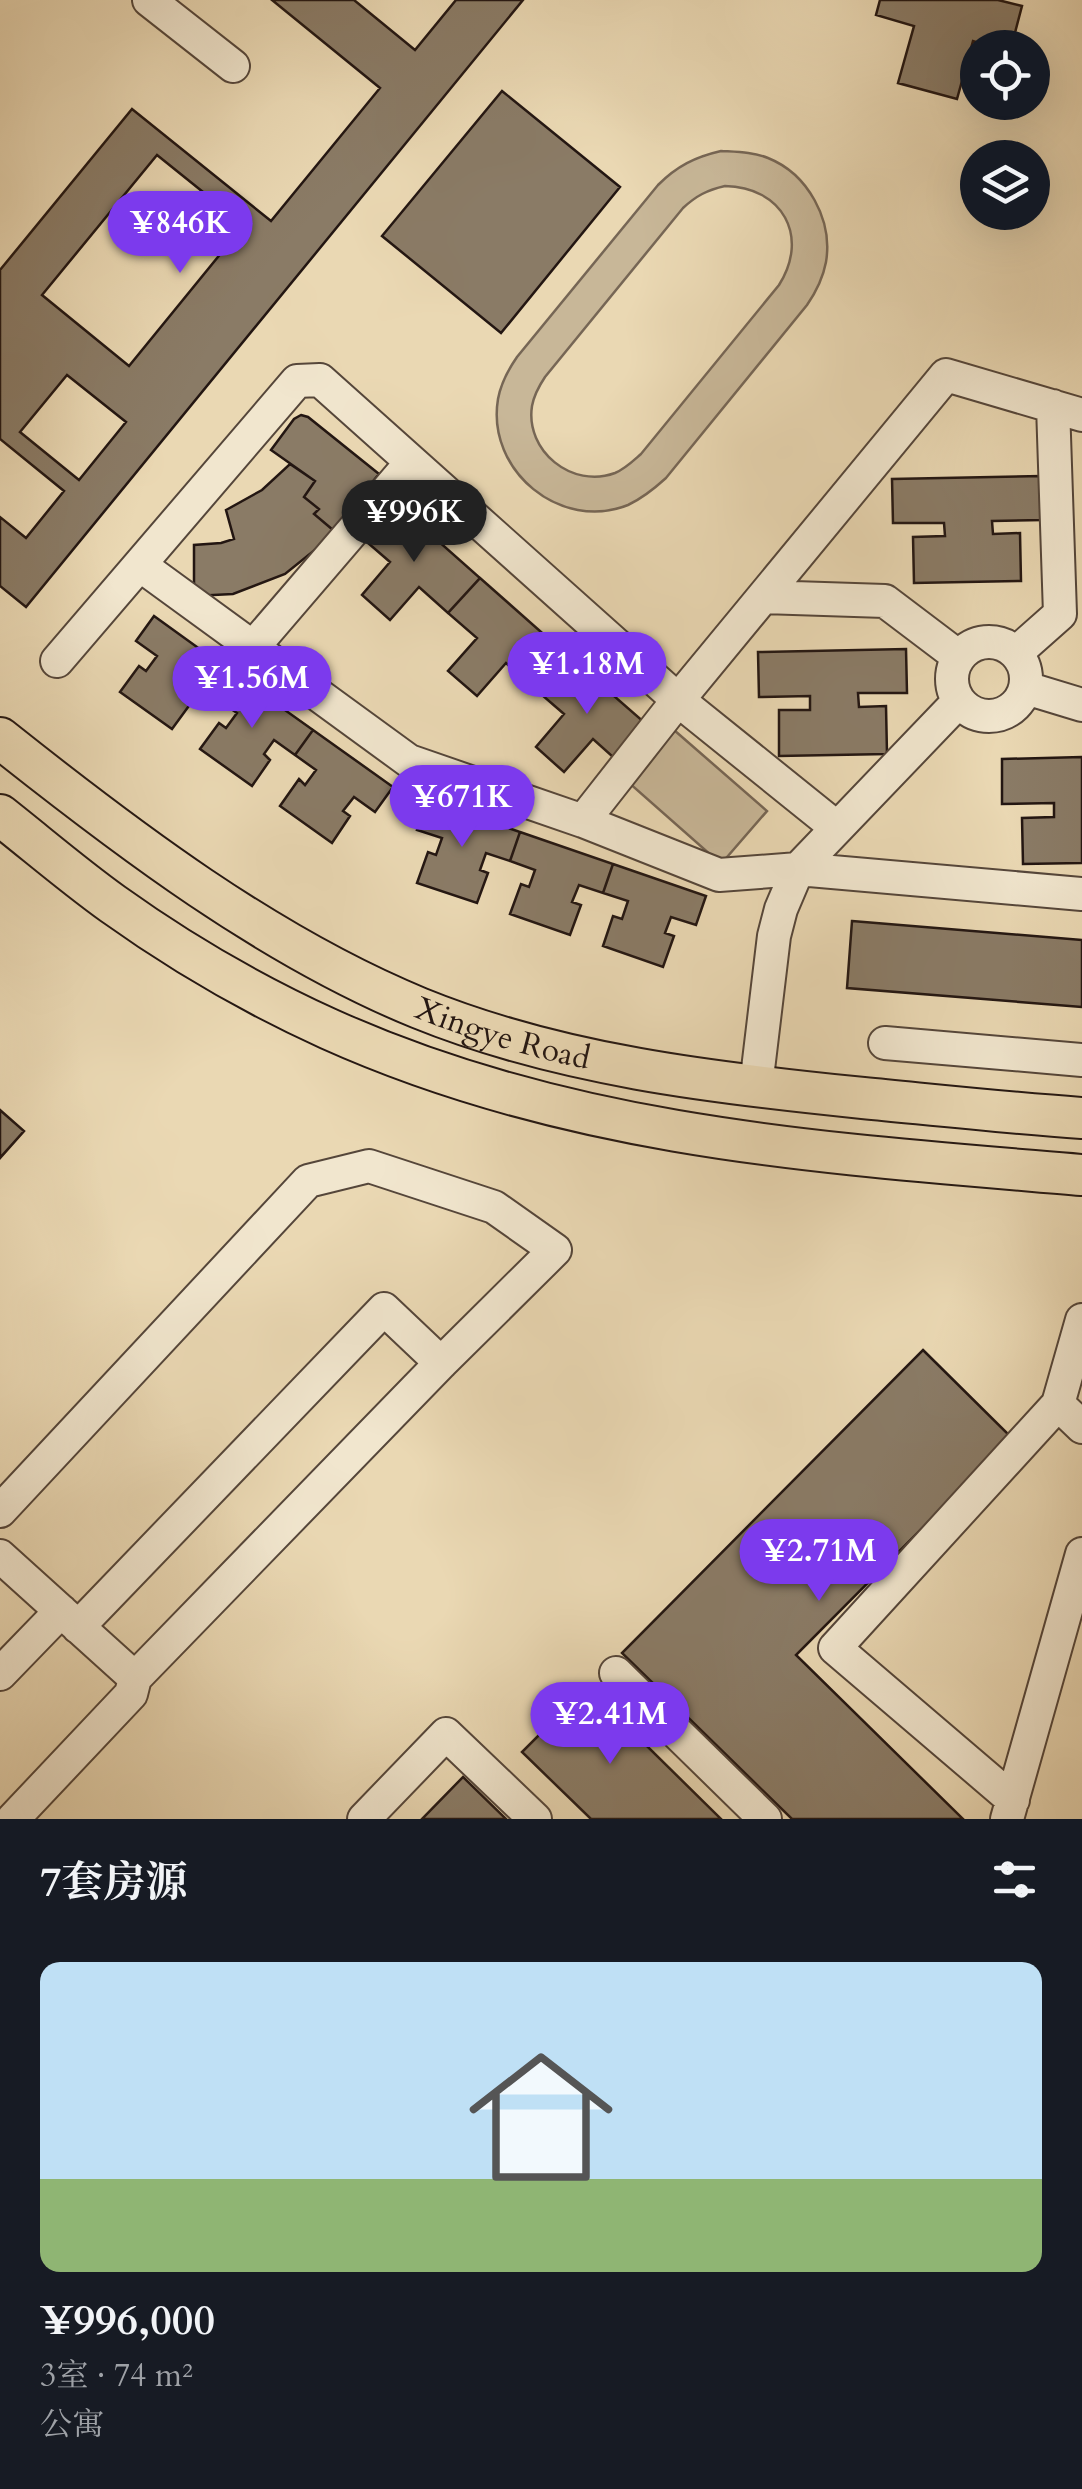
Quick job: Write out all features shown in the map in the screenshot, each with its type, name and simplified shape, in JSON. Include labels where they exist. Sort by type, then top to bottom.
[{"type":"main road","name":"Xingye Road","points":[[0,738],[170,865],[330,966],[420,1008],[510,1040],[692,1078],[1082,1118]]},
{"type":"main road","name":"Xingye Road","points":[[0,816],[113,904],[240,983],[328,1028],[460,1081],[536,1103],[673,1132],[876,1158],[1082,1174]]},
{"type":"street","points":[[150,0],[232,66]]},
{"type":"street","points":[[583,822],[678,700],[946,375],[1068,410],[1071,615],[1016,652]]},
{"type":"street","points":[[57,661],[298,381],[320,380],[678,700],[837,828]]},
{"type":"street","points":[[254,646],[411,463]]},
{"type":"street","points":[[140,564],[410,761],[718,874],[798,869],[1082,894]]},
{"type":"street","points":[[763,597],[885,602],[959,657]]},
{"type":"street","points":[[993,642],[1016,652],[1027,675],[1021,700],[1001,714],[978,715],[967,710],[954,691],[952,679],[959,657],[980,643],[993,642]]},
{"type":"street","points":[[1026,688],[1082,705]]},
{"type":"street","points":[[756,1086],[774,936],[798,869],[959,701]]},
{"type":"street","points":[[885,1043],[1082,1060]]},
{"type":"street","points":[[0,1511],[308,1181],[368,1166],[494,1207],[555,1250],[135,1678],[131,1694],[14,1819]]},
{"type":"street","points":[[0,1674],[70,1619],[384,1309],[442,1363]]},
{"type":"street","points":[[1082,1320],[1058,1404],[834,1648],[1010,1809],[1082,1554]]},
{"type":"street","points":[[1058,1404],[1082,1426]]},
{"type":"street","points":[[0,1556],[135,1678]]},
{"type":"street","points":[[616,1673],[766,1819]]},
{"type":"street","points":[[364,1819],[446,1734],[535,1819]]},
{"type":"shaded area","points":[[721,151],[768,158],[806,187],[826,230],[826,262],[819,285],[807,305],[658,485],[628,505],[603,511],[578,510],[554,502],[533,489],[504,450],[497,425],[498,399],[505,377],[517,357],[658,185],[679,167]],"holes":[[[713,189],[745,189],[775,205],[791,232],[788,267],[779,285],[629,465],[599,477],[568,471],[544,451],[532,422],[533,402],[545,377],[683,208]]]},
{"type":"shaded area","points":[[674,730],[767,811],[721,864],[628,782]]},
{"type":"building","points":[[272,0],[354,0],[415,50],[456,0],[523,0],[26,607],[0,586],[0,517],[26,538],[64,491],[0,439],[0,270],[132,109],[271,221],[380,88]],"holes":[[[157,155],[244,225],[129,366],[42,295]],[[67,375],[126,422],[79,480],[20,432]]]},
{"type":"building","points":[[880,0],[998,0],[1022,6],[1016,30],[960,30],[957,99],[898,83],[914,26],[876,15]]},
{"type":"building","points":[[502,91],[620,187],[501,333],[382,236]]},
{"type":"building","points":[[301,415],[379,474],[333,530],[314,514],[319,509],[304,497],[315,481],[271,450]]},
{"type":"building","points":[[290,464],[315,481],[304,497],[319,509],[314,514],[333,530],[285,574],[233,594],[194,596],[194,545],[234,539],[226,510],[262,490]]},
{"type":"building","points":[[1041,476],[1042,520],[992,521],[993,534],[1020,533],[1021,581],[914,583],[913,537],[945,536],[944,523],[893,523],[892,479]]},
{"type":"building","points":[[393,501],[480,578],[448,613],[419,587],[390,620],[362,595],[390,562],[361,537]]},
{"type":"building","points":[[480,578],[566,654],[535,689],[506,663],[477,696],[448,671],[477,638],[448,613]]},
{"type":"building","points":[[154,616],[233,673],[215,698],[194,683],[184,698],[191,703],[172,729],[120,692],[139,666],[146,671],[157,656],[136,641]]},
{"type":"building","points":[[906,649],[907,693],[858,693],[859,707],[886,706],[887,754],[779,756],[779,710],[810,710],[810,696],[759,697],[758,652]]},
{"type":"building","points":[[566,654],[653,730],[622,765],[593,739],[564,772],[536,747],[564,714],[535,689]]},
{"type":"building","points":[[233,673],[313,730],[295,755],[274,740],[264,754],[270,760],[252,786],[200,749],[219,723],[226,728],[237,713],[215,698]]},
{"type":"building","points":[[313,730],[393,787],[375,812],[354,797],[343,811],[350,816],[332,843],[280,806],[299,779],[305,785],[316,770],[295,755]]},
{"type":"building","points":[[1082,757],[1082,863],[1023,864],[1022,818],[1054,817],[1054,803],[1002,804],[1002,759]]},
{"type":"building","points":[[428,800],[520,832],[510,861],[486,853],[480,870],[488,873],[477,903],[417,883],[428,852],[436,855],[442,838],[417,830]]},
{"type":"building","points":[[520,832],[613,864],[603,893],[579,885],[572,902],[581,905],[570,935],[510,914],[521,884],[529,887],[535,870],[510,861]]},
{"type":"building","points":[[613,864],[706,896],[696,925],[671,917],[665,933],[674,936],[663,967],[603,946],[613,916],[622,919],[628,901],[603,893]]},
{"type":"building","points":[[852,921],[1082,940],[1082,1007],[847,988]]},
{"type":"building","points":[[0,1110],[24,1131],[0,1158]]},
{"type":"building","points":[[923,1350],[1012,1438],[796,1655],[963,1819],[792,1819],[622,1653]]},
{"type":"building","points":[[587,1687],[721,1819],[591,1819],[522,1752]]},
{"type":"building","points":[[463,1777],[506,1819],[422,1819]]}]
